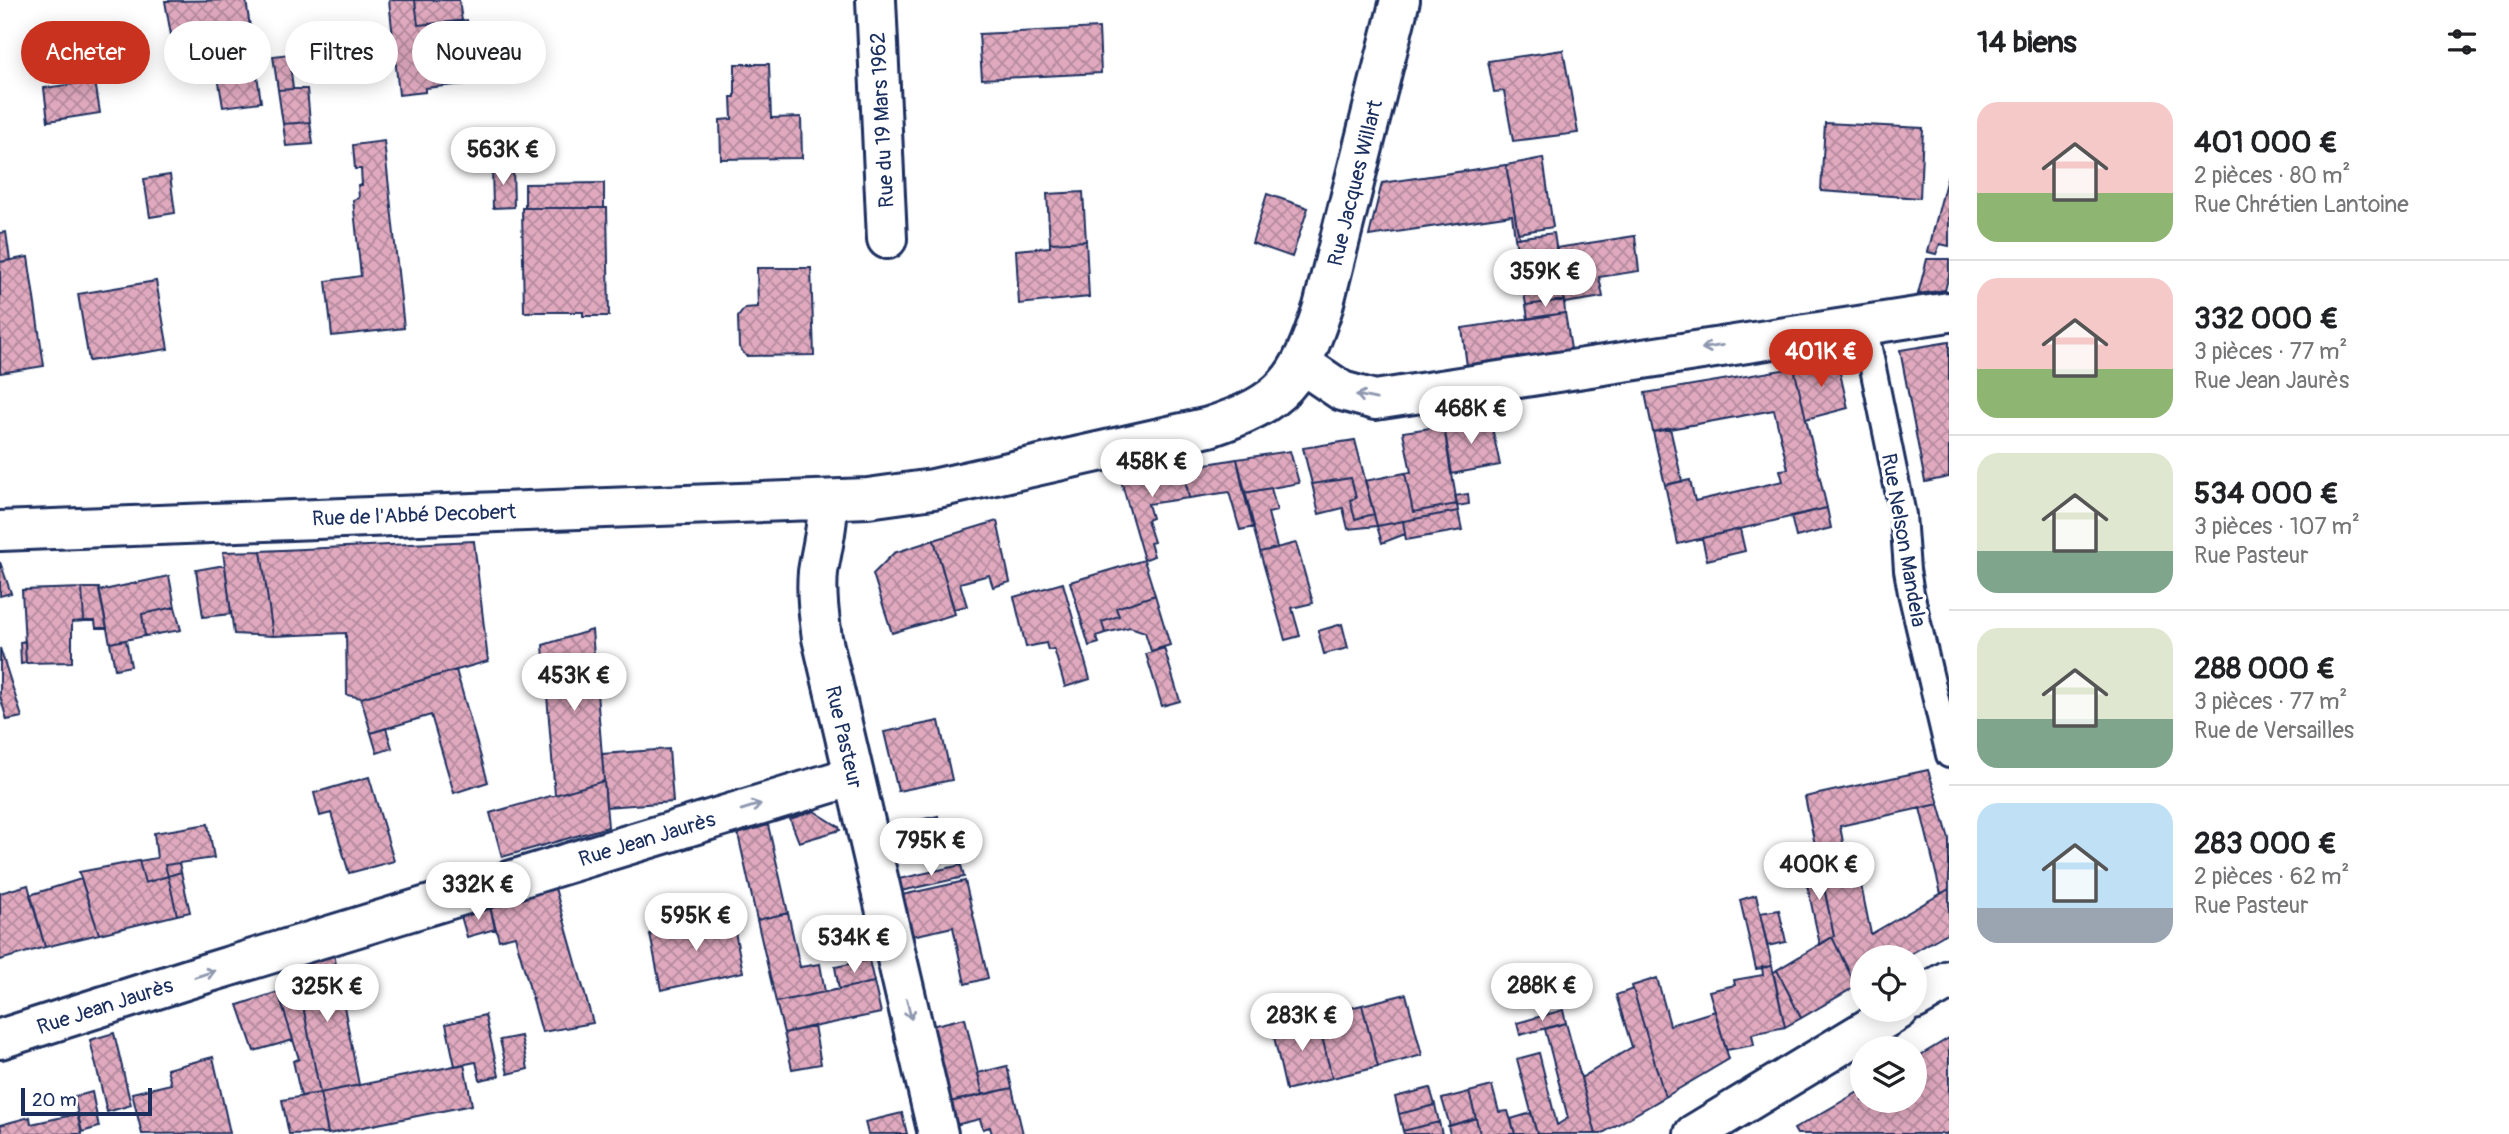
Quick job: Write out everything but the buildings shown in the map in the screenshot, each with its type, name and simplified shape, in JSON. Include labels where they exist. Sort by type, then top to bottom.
[{"type":"street","name":"Rue du 19 Mars 1962","points":[[876,0],[887,239]]},
{"type":"street","name":"Rue Jacques Willart","points":[[828,501],[901,495],[933,489],[1209,427],[1255,410],[1274,397],[1291,381],[1302,364],[1323,307],[1401,0]]},
{"type":"street","points":[[1302,364],[1342,391],[1376,400],[1949,312]]},
{"type":"street","name":"Rue de l'Abbé Decobert","points":[[0,531],[828,501]]},
{"type":"street","name":"Rue Pasteur","points":[[828,501],[828,526],[818,572],[818,615],[853,776],[938,1134]]},
{"type":"street","name":"Rue Jean Jaurès","points":[[0,1039],[853,776]]},
{"type":"street","points":[[1927,993],[1949,980]]},
{"type":"street","points":[[1693,1134],[1879,1022]]},
{"type":"lane","name":"Rue Nelson Mandela","points":[[1864,324],[1903,515],[1911,593],[1949,755]]}]
